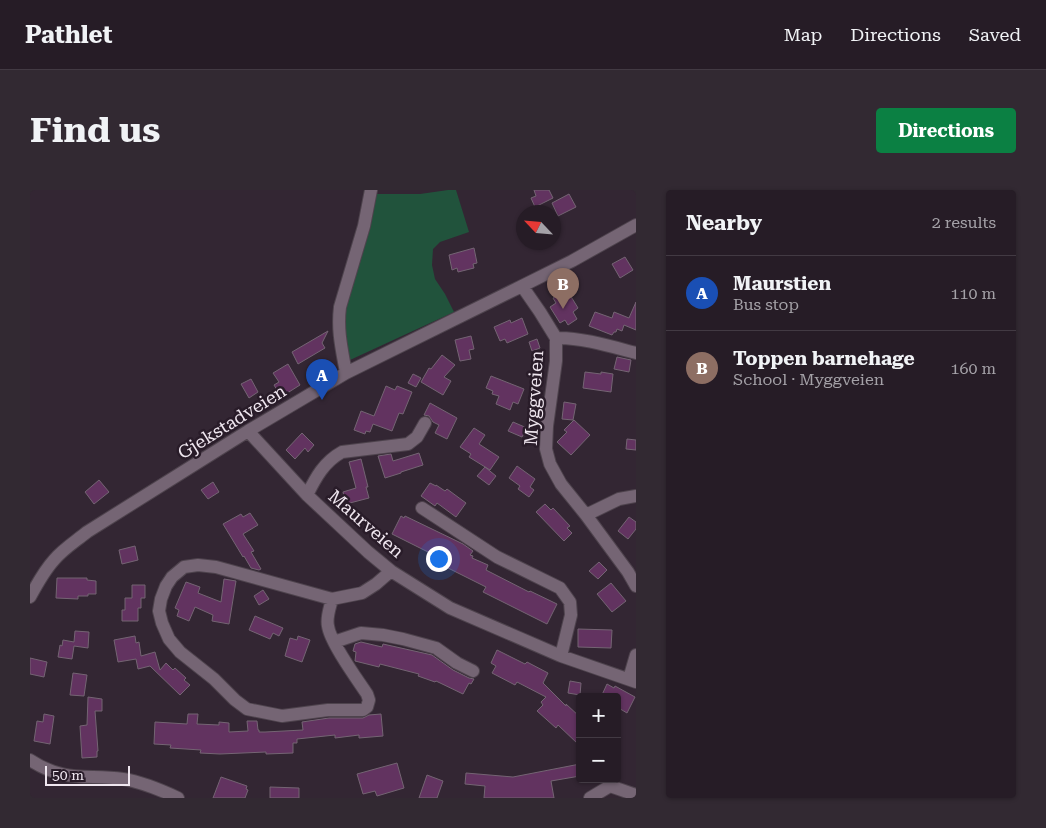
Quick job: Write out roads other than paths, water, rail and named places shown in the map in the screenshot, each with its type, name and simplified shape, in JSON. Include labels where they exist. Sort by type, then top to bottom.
[{"type":"street","points":[[346,373],[338,322],[340,308],[364,226],[371,190]]},
{"type":"street","name":"Gjekstadveien","points":[[30,597],[55,559],[87,532],[248,431],[346,373],[522,286],[636,225]]},
{"type":"street","name":"Myggveien","points":[[522,286],[556,338],[556,361],[547,426],[546,449],[550,464],[561,484],[628,572],[636,586]]},
{"type":"street","points":[[556,338],[566,338],[636,353]]},
{"type":"street","points":[[307,496],[316,477],[332,457],[342,452],[408,444],[417,437],[425,423]]},
{"type":"street","name":"Maurveien","points":[[248,431],[307,496],[391,571],[450,608],[561,656],[632,680]]},
{"type":"street","points":[[586,515],[619,500],[636,496]]},
{"type":"street","points":[[422,508],[497,557],[560,588],[570,602],[571,615],[561,656]]},
{"type":"street","points":[[332,599],[328,614],[328,627],[334,642],[369,700],[367,707],[363,710],[328,710],[282,716],[247,709],[180,652],[169,640],[159,611],[161,598],[172,576],[184,568],[198,565],[216,567],[332,599],[362,593],[391,571]]},
{"type":"street","points":[[334,642],[361,633],[403,639],[436,648],[457,663],[473,671]]},
{"type":"street","points":[[632,680],[636,655]]},
{"type":"street","points":[[30,760],[46,770],[58,774],[72,777],[113,778],[132,781],[178,798]]},
{"type":"street","points":[[590,798],[610,786],[636,795]]},
{"type":"place","name":"Toppen barnehage","points":[[563,309]]},
{"type":"place","name":"Maurstien","points":[[322,400]]}]
